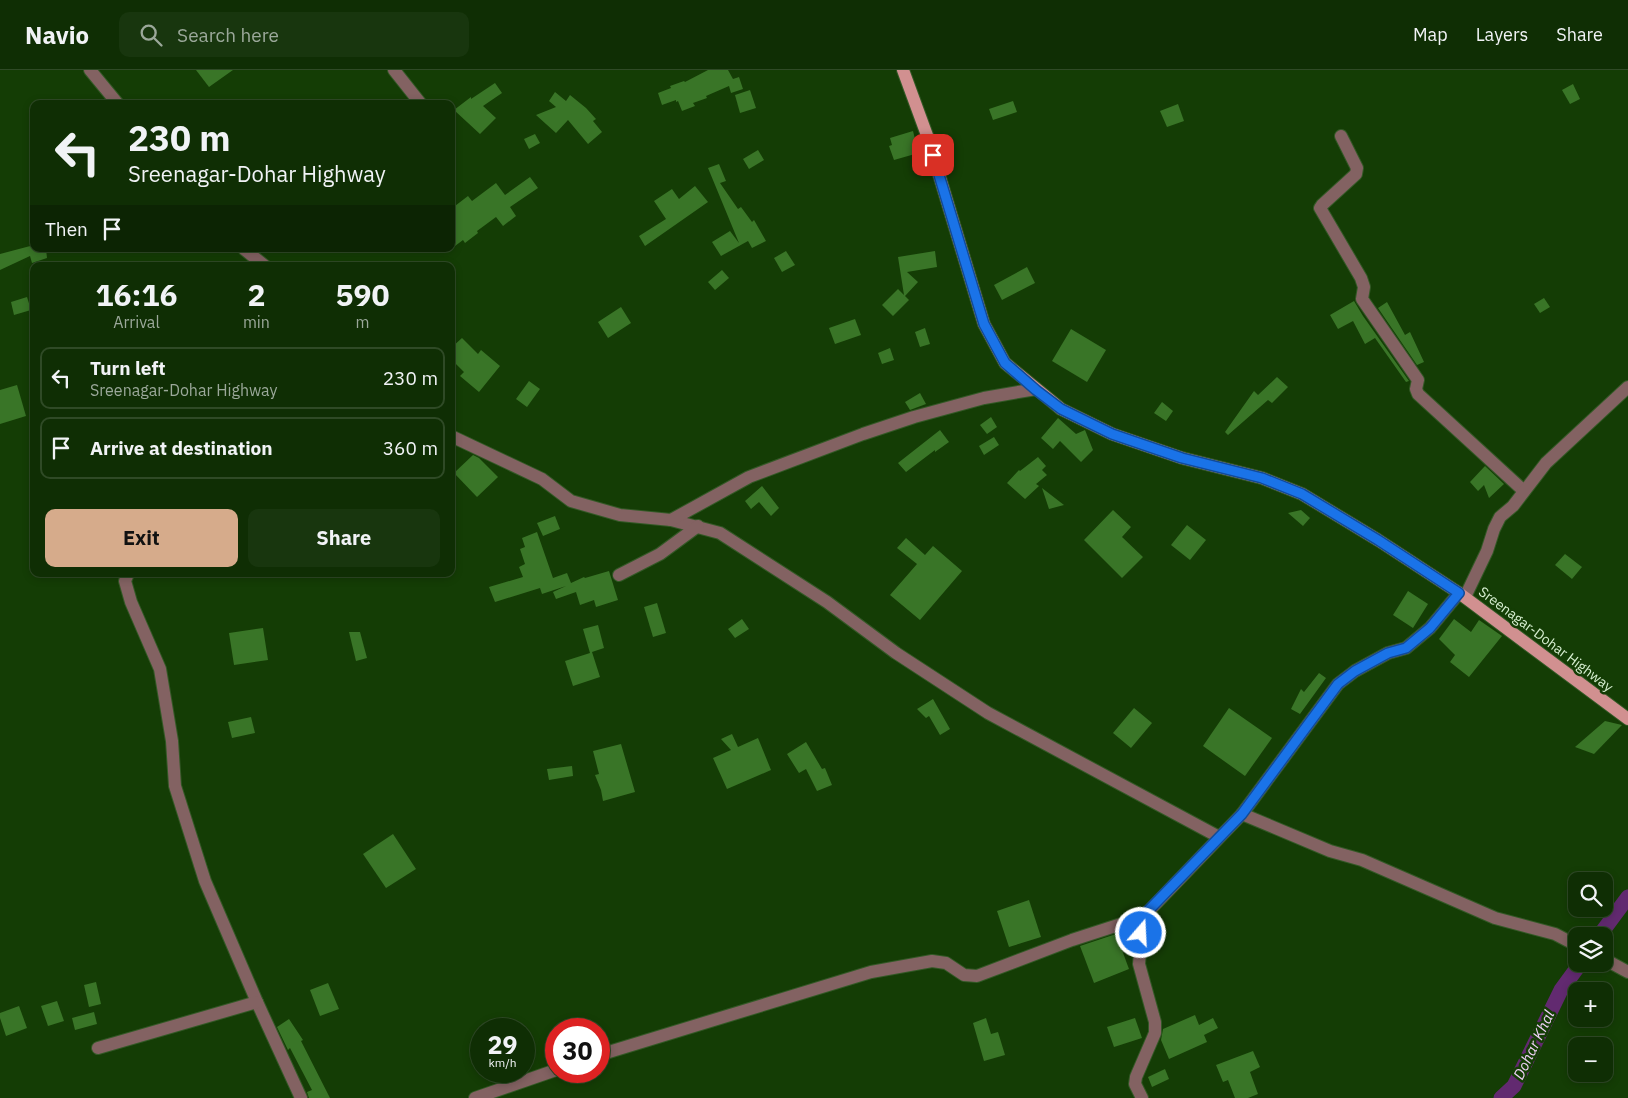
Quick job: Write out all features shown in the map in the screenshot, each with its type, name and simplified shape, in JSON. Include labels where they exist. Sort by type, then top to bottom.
[{"type":"main road","name":"Sreenagar-Dohar Highway","points":[[903,70],[928,138],[984,324],[1005,363],[1061,409],[1112,434],[1182,458],[1262,478],[1302,494],[1378,540],[1462,595],[1628,719]]},
{"type":"street","points":[[90,70],[115,100]]},
{"type":"street","points":[[394,70],[418,100]]},
{"type":"street","points":[[1341,136],[1357,168],[1356,174],[1322,204],[1320,208],[1361,278],[1364,287],[1362,299],[1418,380],[1416,389],[1418,394],[1524,491]]},
{"type":"street","points":[[248,252],[260,262]]},
{"type":"street","points":[[610,1052],[871,972],[932,961],[946,963],[964,975],[977,976],[1072,940],[1142,917],[1242,814],[1338,684],[1355,671],[1388,653],[1406,648],[1430,628],[1462,595],[1487,551],[1500,517],[1512,506],[1546,463],[1628,387]]},
{"type":"street","points":[[671,520],[749,477],[863,434],[914,417],[984,398],[1036,390]]},
{"type":"street","points":[[455,438],[542,479],[571,501],[620,515],[671,520],[720,532],[810,591],[896,653],[988,713],[1219,837]]},
{"type":"street","points":[[619,575],[660,554],[698,526]]},
{"type":"street","points":[[127,577],[125,581],[131,602],[160,669],[172,741],[175,786],[205,881],[301,1098]]},
{"type":"street","points":[[1242,814],[1330,851],[1362,860],[1495,918],[1555,934],[1568,941]]},
{"type":"street","points":[[1142,917],[1139,964],[1155,1022],[1155,1033],[1136,1076],[1135,1084],[1142,1098]]},
{"type":"street","points":[[1613,964],[1627,971]]},
{"type":"street","points":[[98,1048],[257,1002]]},
{"type":"street","points":[[475,1098],[545,1074]]},
{"type":"building","points":[[196,70],[233,70],[209,87]]},
{"type":"building","points":[[708,70],[728,70],[733,79],[739,77],[743,89],[731,93],[729,86],[706,96],[707,98],[693,103],[695,106],[682,111],[676,100],[662,105],[658,93]]},
{"type":"building","points":[[495,83],[502,93],[483,106],[496,118],[480,134],[455,111],[471,97],[471,99]]},
{"type":"building","points":[[1573,84],[1580,99],[1570,104],[1562,90]]},
{"type":"building","points":[[750,90],[756,108],[740,113],[735,95]]},
{"type":"building","points":[[555,92],[566,101],[570,95],[586,108],[596,119],[593,121],[602,132],[588,144],[568,120],[556,133],[536,115],[556,107],[549,101]]},
{"type":"building","points":[[1013,101],[1017,112],[993,120],[989,109]]},
{"type":"building","points":[[1178,104],[1184,121],[1167,127],[1160,111]]},
{"type":"building","points":[[913,131],[916,143],[912,144],[915,154],[894,160],[889,146],[892,145],[890,138]]},
{"type":"building","points":[[535,134],[540,143],[529,149],[524,139]]},
{"type":"building","points":[[758,150],[764,160],[749,169],[743,159]]},
{"type":"building","points":[[719,164],[726,181],[720,183],[738,209],[741,207],[752,222],[754,220],[766,241],[752,248],[748,241],[721,256],[712,242],[730,231],[739,243],[708,168]]},
{"type":"building","points":[[530,177],[538,188],[510,207],[516,216],[503,226],[496,217],[465,243],[463,240],[455,246],[455,206],[468,196],[472,201],[496,183],[505,195]]},
{"type":"building","points":[[695,186],[708,202],[645,246],[639,236],[666,219],[654,201],[672,189],[679,199]]},
{"type":"building","points":[[30,246],[30,252],[46,252],[47,258],[32,262],[30,256],[0,270],[0,254]]},
{"type":"building","points":[[786,251],[795,265],[782,272],[774,258]]},
{"type":"building","points":[[935,251],[937,267],[907,272],[918,282],[905,296],[909,300],[893,316],[882,305],[898,289],[904,295],[898,257]]},
{"type":"building","points":[[1027,267],[1035,283],[1002,300],[994,285]]},
{"type":"building","points":[[722,270],[729,278],[715,290],[708,282]]},
{"type":"building","points":[[27,297],[30,310],[14,315],[11,302]]},
{"type":"building","points":[[1544,298],[1550,307],[1540,313],[1534,304]]},
{"type":"building","points":[[1354,301],[1409,381],[1406,382],[1375,338],[1365,344],[1353,321],[1338,329],[1330,315]]},
{"type":"building","points":[[1387,302],[1405,335],[1410,332],[1424,362],[1417,365],[1378,308]]},
{"type":"building","points":[[621,307],[631,323],[608,338],[598,322]]},
{"type":"building","points":[[855,319],[861,335],[835,344],[829,328]]},
{"type":"building","points":[[925,328],[930,344],[920,347],[915,332]]},
{"type":"building","points":[[1071,329],[1106,350],[1087,382],[1052,361]]},
{"type":"building","points":[[462,338],[478,354],[481,350],[500,366],[479,392],[460,376],[464,372],[455,363],[455,344]]},
{"type":"building","points":[[890,348],[894,360],[882,364],[878,353]]},
{"type":"building","points":[[1277,377],[1288,387],[1272,403],[1268,400],[1228,435],[1225,432],[1254,391],[1258,395]]},
{"type":"building","points":[[529,381],[540,389],[527,407],[516,399]]},
{"type":"building","points":[[17,385],[26,416],[0,424],[0,390]]},
{"type":"building","points":[[920,393],[926,404],[910,410],[905,402]]},
{"type":"building","points":[[1162,402],[1173,411],[1166,421],[1154,413]]},
{"type":"building","points":[[991,417],[997,427],[987,434],[980,425]]},
{"type":"building","points":[[1058,418],[1076,434],[1085,430],[1093,450],[1081,462],[1060,441],[1053,449],[1041,438]]},
{"type":"building","points":[[940,430],[949,442],[906,472],[898,463]]},
{"type":"building","points":[[994,437],[999,445],[984,455],[979,446]]},
{"type":"building","points":[[473,455],[479,458],[498,477],[477,497],[455,472]]},
{"type":"building","points":[[1038,457],[1046,466],[1042,470],[1047,475],[1036,484],[1039,486],[1025,499],[1007,483],[1019,470]]},
{"type":"building","points":[[1485,466],[1504,484],[1489,498],[1484,485],[1478,491],[1470,482]]},
{"type":"building","points":[[762,486],[779,508],[771,516],[759,502],[751,509],[745,501]]},
{"type":"building","points":[[1042,488],[1064,505],[1049,509]]},
{"type":"building","points":[[1113,510],[1131,527],[1122,537],[1143,557],[1122,578],[1084,540]]},
{"type":"building","points":[[1301,510],[1310,518],[1303,526],[1288,513]]},
{"type":"building","points":[[555,516],[560,529],[543,536],[537,523]]},
{"type":"building","points":[[1187,525],[1206,540],[1190,560],[1171,545]]},
{"type":"building","points":[[537,532],[553,578],[567,573],[571,583],[584,577],[609,571],[618,600],[596,607],[594,600],[580,605],[576,592],[556,599],[553,592],[566,586],[542,594],[540,588],[495,602],[489,587],[523,577],[519,567],[525,564],[520,549],[525,547],[522,538]]},
{"type":"building","points":[[906,538],[925,555],[933,546],[962,571],[920,620],[890,595],[917,564],[897,548]]},
{"type":"building","points":[[1565,554],[1582,567],[1572,579],[1555,565]]},
{"type":"building","points":[[1408,591],[1428,604],[1413,628],[1393,615]]},
{"type":"building","points":[[657,603],[666,633],[653,637],[644,607]]},
{"type":"building","points":[[742,619],[749,629],[735,638],[728,629]]},
{"type":"building","points":[[1454,619],[1471,632],[1479,620],[1502,636],[1469,677],[1450,662],[1455,655],[1439,639]]},
{"type":"building","points":[[598,625],[604,648],[592,652],[600,677],[573,686],[565,661],[590,653],[583,629]]},
{"type":"building","points":[[263,628],[268,660],[234,665],[229,633]]},
{"type":"building","points":[[349,632],[360,632],[367,658],[356,661]]},
{"type":"building","points":[[1319,673],[1326,678],[1300,714],[1291,709],[1301,689],[1304,692]]},
{"type":"building","points":[[933,699],[950,729],[940,735],[929,716],[926,718],[917,709]]},
{"type":"building","points":[[1134,708],[1152,723],[1131,748],[1113,733]]},
{"type":"building","points":[[1229,708],[1272,738],[1245,776],[1203,746]]},
{"type":"building","points":[[251,717],[255,733],[232,738],[228,722]]},
{"type":"building","points":[[1605,721],[1622,725],[1594,754],[1575,747]]},
{"type":"building","points":[[732,734],[738,747],[758,738],[771,770],[727,789],[713,758],[731,750],[721,739]]},
{"type":"building","points":[[806,742],[822,769],[825,768],[832,785],[817,791],[806,769],[799,773],[787,754]]},
{"type":"building","points":[[621,744],[635,792],[603,801],[595,775],[599,774],[593,751]]},
{"type":"building","points":[[572,766],[573,776],[549,780],[547,769]]},
{"type":"building","points":[[393,834],[416,869],[386,888],[363,854]]},
{"type":"building","points":[[1029,900],[1041,937],[1009,947],[997,911]]},
{"type":"building","points":[[1116,934],[1129,969],[1094,983],[1080,946]]},
{"type":"building","points":[[96,982],[101,1004],[89,1007],[84,985]]},
{"type":"building","points":[[328,983],[339,1009],[320,1016],[310,990]]},
{"type":"building","points":[[57,1001],[64,1021],[48,1026],[41,1006]]},
{"type":"building","points":[[19,1006],[27,1028],[6,1036],[0,1013]]},
{"type":"building","points":[[94,1012],[97,1024],[75,1030],[72,1018]]},
{"type":"building","points":[[1195,1015],[1199,1025],[1213,1018],[1218,1028],[1204,1035],[1207,1042],[1169,1059],[1161,1040],[1163,1029]]},
{"type":"building","points":[[986,1018],[991,1034],[998,1032],[1005,1055],[984,1061],[973,1023]]},
{"type":"building","points":[[1135,1018],[1142,1038],[1114,1047],[1107,1027]]},
{"type":"building","points":[[289,1019],[303,1040],[301,1041],[330,1098],[309,1098],[307,1092],[312,1090],[290,1048],[288,1050],[277,1027]]},
{"type":"building","points":[[1253,1051],[1260,1067],[1250,1072],[1258,1094],[1248,1098],[1235,1098],[1228,1080],[1223,1082],[1216,1065]]},
{"type":"building","points":[[1165,1069],[1169,1079],[1152,1087],[1148,1077]]},
{"type":"waterway","name":"Dohar Khal","points":[[1606,927],[1628,897]]},
{"type":"waterway","name":"Dohar Khal","points":[[1501,1098],[1514,1086],[1561,990],[1574,972]]},
{"type":"route","points":[[933,155],[984,324],[1005,363],[1036,390],[1061,409],[1112,434],[1182,458],[1262,478],[1302,494],[1378,540],[1459,593],[1430,628],[1406,648],[1388,653],[1355,671],[1338,684],[1242,814],[1142,917],[1141,933]]}]
